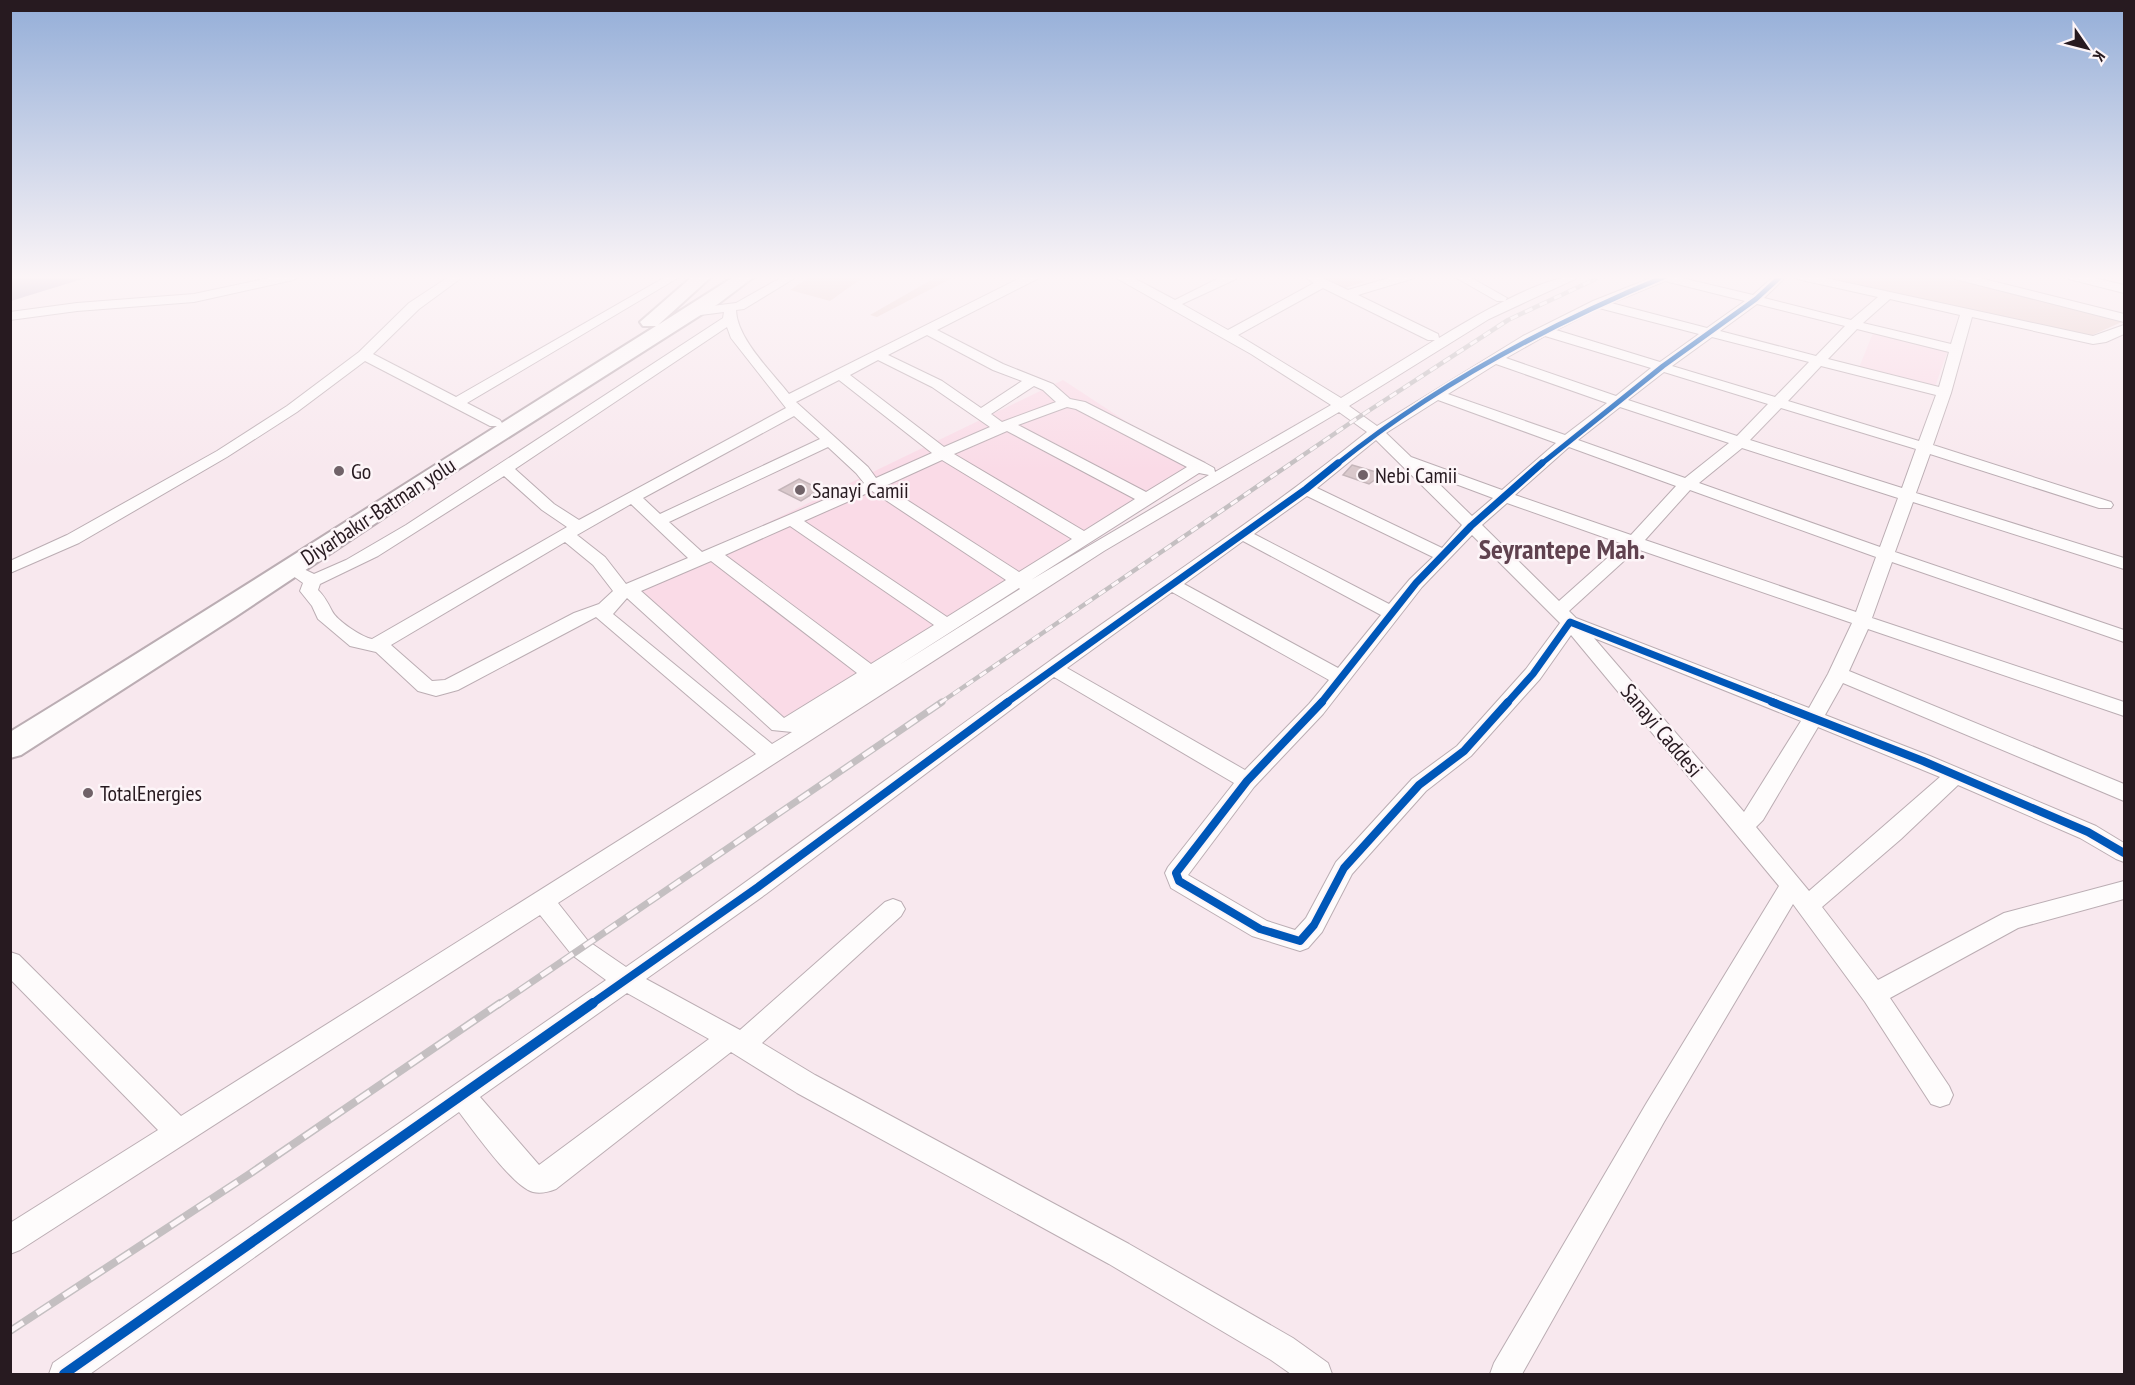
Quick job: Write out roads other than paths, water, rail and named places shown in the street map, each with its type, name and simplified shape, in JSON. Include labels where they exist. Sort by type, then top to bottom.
[{"type":"highway","name":"Diyarbakır-Batman yolu","points":[[10,727],[625,341]]},
{"type":"highway","name":"Diyarbakır-Batman yolu","points":[[10,747],[419,484],[647,341]]},
{"type":"street","points":[[10,568],[73,539],[222,454],[292,409],[364,355],[379,341]]},
{"type":"street","points":[[456,403],[562,341]]},
{"type":"street","points":[[691,341],[505,469],[408,530],[314,581],[309,591],[321,604],[324,615],[357,642],[376,645],[425,686],[441,689],[580,617],[596,610],[604,610],[626,591],[1004,427],[1066,403],[1075,403],[1219,477]]},
{"type":"street","points":[[741,341],[792,405],[862,470],[873,485],[1027,584]]},
{"type":"street","points":[[376,645],[792,405],[840,374],[907,341]]},
{"type":"street","points":[[948,341],[992,364],[1053,390],[1066,403]]},
{"type":"street","name":"Sanayi Caddesi","points":[[1244,341],[1343,398],[1401,458],[1564,616],[1743,826],[1799,896],[1874,994],[1941,1095]]},
{"type":"street","points":[[505,469],[574,532],[626,591],[782,726],[790,724],[947,626],[1098,547],[1219,477],[1343,398],[1427,341]]},
{"type":"street","points":[[1343,398],[1442,341]]},
{"type":"street","points":[[64,1374],[758,887],[1053,668],[1306,489],[1377,432],[1527,341]]},
{"type":"street","points":[[1577,341],[2105,505]]},
{"type":"street","points":[[1699,341],[1663,366],[1566,442],[1502,496],[1416,583],[1316,709],[1247,781],[1176,873],[1179,881],[1260,929],[1300,940],[1314,925],[1344,868],[1419,785],[1464,751],[1533,674],[1564,616],[1594,581],[1634,542],[1687,484],[1740,442],[1838,341]]},
{"type":"street","points":[[1735,341],[1944,393]]},
{"type":"street","points":[[1918,341],[1957,350]]},
{"type":"street","points":[[1743,826],[1755,814],[1814,716],[1838,674],[1862,621],[1944,393],[1960,341]]},
{"type":"street","points":[[364,355],[495,423]]},
{"type":"street","points":[[878,355],[937,384],[1004,427],[1147,499]]},
{"type":"street","points":[[1494,359],[1740,442],[2124,564]]},
{"type":"street","points":[[840,374],[943,454],[1085,539]]},
{"type":"street","points":[[982,414],[1032,381]]},
{"type":"street","points":[[1437,395],[1566,442],[1649,468],[1687,484],[1887,555],[2124,636]]},
{"type":"street","points":[[658,521],[830,440]]},
{"type":"street","points":[[1401,458],[1634,542],[2124,709]]},
{"type":"street","points":[[10,1240],[771,755],[1027,584],[1085,539],[1199,466]]},
{"type":"street","points":[[1306,489],[1444,556]]},
{"type":"street","points":[[632,497],[658,521],[871,674]]},
{"type":"street","points":[[792,520],[947,626]]},
{"type":"street","points":[[1242,534],[1392,613]]},
{"type":"street","points":[[291,568],[314,581]]},
{"type":"street","points":[[1170,584],[1341,678]]},
{"type":"street","points":[[604,610],[604,616],[771,755]]},
{"type":"street","points":[[1564,616],[1955,775],[2088,832],[2124,853]]},
{"type":"street","points":[[1053,668],[1247,781]]},
{"type":"street","points":[[1838,674],[2124,793]]},
{"type":"street","points":[[1505,1374],[1655,1113],[1799,896],[1893,833],[1955,775]]},
{"type":"street","points":[[1874,994],[2012,920],[2124,890]]},
{"type":"street","points":[[543,901],[580,948],[624,980],[736,1041],[807,1084],[1119,1254],[1282,1349],[1317,1374]]},
{"type":"street","points":[[461,1095],[519,1165],[534,1179],[546,1179],[736,1041],[893,909]]},
{"type":"street","points":[[10,962],[179,1133]]},
{"type":"railway","points":[[940,703],[1356,419],[1476,341]]},
{"type":"railway","points":[[498,1005],[942,702]]},
{"type":"railway","points":[[10,1331],[248,1175],[500,1003]]},
{"type":"place","name":"Go","points":[[339,471]]},
{"type":"place","name":"Nebi Camii","points":[[1363,475]]},
{"type":"place","name":"Sanayi Camii","points":[[800,490]]},
{"type":"place","name":"TotalEnergies","points":[[88,793]]},
{"type":"district","name":"Seyrantepe Mah.","points":[[1562,549]]}]
